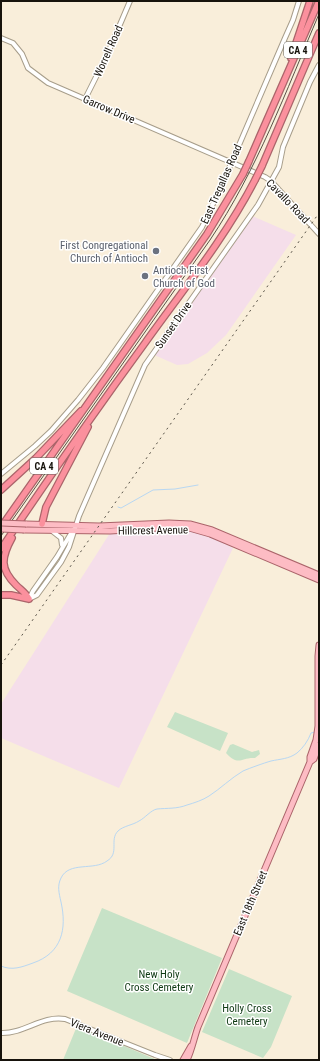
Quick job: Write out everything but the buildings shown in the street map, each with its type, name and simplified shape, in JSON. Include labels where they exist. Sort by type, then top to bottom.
[{"type":"highway","points":[[276,100],[310,1]]},
{"type":"highway","name":"CA 4","points":[[1,528],[207,234],[243,174],[319,1]]},
{"type":"highway","name":"CA 4","points":[[1,549],[107,395],[216,245],[236,214],[262,166],[319,33]]},
{"type":"highway","points":[[289,106],[319,43]]},
{"type":"highway","points":[[42,524],[46,507],[107,395]]},
{"type":"highway","points":[[1,490],[36,458],[87,405]]},
{"type":"highway","points":[[30,599],[6,576],[2,563],[6,548],[35,499]]},
{"type":"highway","points":[[1,595],[11,595],[30,599]]},
{"type":"main road","name":"Hillcrest Avenue","points":[[1,523],[42,524],[110,531],[176,527],[200,531],[319,580]]},
{"type":"main road","name":"Hillcrest Avenue","points":[[1,528],[49,530],[184,523],[202,526],[319,575]]},
{"type":"main road","name":"East 18th Street","points":[[188,1060],[198,1027],[310,762],[318,726],[319,645]]},
{"type":"main road","name":"East 18th Street","points":[[310,762],[314,759],[319,745]]},
{"type":"main road","name":"East 18th Street","points":[[183,1060],[187,1051],[192,1045]]},
{"type":"street","name":"Worrell Road","points":[[85,99],[107,55],[130,1]]},
{"type":"street","name":"East Tregallas Road","points":[[1,474],[20,460],[51,431],[78,400],[103,368],[202,227],[232,162],[293,20],[299,1]]},
{"type":"street","name":"Garrow Drive","points":[[1,38],[13,43],[22,54],[28,68],[48,83],[232,162]]},
{"type":"street","name":"Sunset Drive","points":[[75,528],[145,365],[258,205],[272,181],[279,167],[283,147],[310,82],[319,65]]},
{"type":"street","name":"Cavallo Road","points":[[232,162],[272,181],[319,234]]},
{"type":"street","points":[[30,599],[33,591],[75,528]]},
{"type":"street","points":[[30,599],[38,595],[60,562],[72,540],[75,528]]},
{"type":"street","points":[[49,530],[61,538],[63,542],[62,548]]},
{"type":"street","name":"Viera Avenue","points":[[1,1033],[18,1031],[46,1019],[56,1017],[65,1018],[155,1056],[170,1060]]},
{"type":"shaded area","points":[[250,215],[296,235],[226,335],[207,353],[188,364],[177,365],[152,354]]},
{"type":"shaded area","points":[[166,530],[195,532],[220,541],[233,548],[119,788],[1,738],[1,704],[110,533]]},
{"type":"green space","points":[[175,712],[228,733],[220,751],[167,727]]},
{"type":"green space","points":[[233,744],[252,752],[259,750],[260,754],[255,758],[234,760],[226,753],[230,745]]},
{"type":"green space","name":"New Holy Cross Cemetery","points":[[102,908],[222,958],[187,1043],[67,991]]},
{"type":"green space","name":"Holly Cross Cemetery","points":[[229,969],[292,996],[271,1047],[263,1058],[202,1032]]},
{"type":"green space","points":[[77,1026],[157,1060],[63,1060]]},
{"type":"waterway","points":[[118,507],[121,508],[153,490],[175,489],[198,485]]},
{"type":"waterway","points":[[1,966],[9,968],[21,967],[43,959],[50,953],[60,939],[62,931],[63,912],[59,890],[61,878],[70,870],[102,864],[111,858],[114,850],[114,838],[120,829],[141,820],[150,812],[157,809],[180,807],[204,799],[243,771],[268,762],[288,758],[299,751],[311,733],[315,732]]},
{"type":"tram line","points":[[1,536],[210,240],[227,213],[270,130],[319,14]]},
{"type":"railway","points":[[1,665],[319,213]]},
{"type":"place","name":"First Congregational Church of Antioch","points":[[156,251]]},
{"type":"place","name":"Antioch First Church of God","points":[[145,276]]}]
